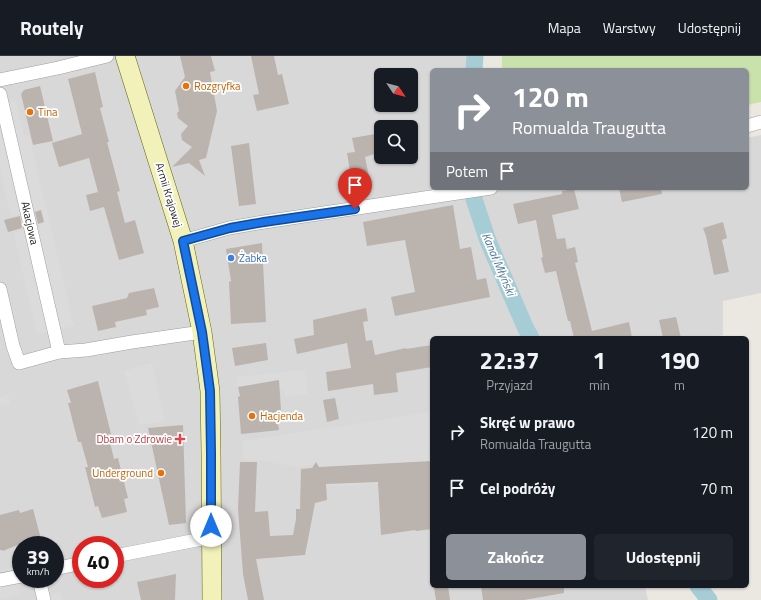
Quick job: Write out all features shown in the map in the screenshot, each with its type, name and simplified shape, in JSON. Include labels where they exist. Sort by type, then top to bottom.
[{"type":"street","points":[[0,80],[107,56]]},
{"type":"street","name":"Armii Krajowej","points":[[125,56],[183,241],[202,332],[210,391],[212,600]]},
{"type":"street","name":"Akacjowa","points":[[0,94],[59,352]]},
{"type":"street","points":[[749,125],[761,122]]},
{"type":"street","points":[[183,241],[230,228],[482,190]]},
{"type":"street","points":[[0,289],[13,346],[19,364],[59,352],[86,350],[202,332]]},
{"type":"street","points":[[124,554],[212,537]]},
{"type":"street","points":[[0,580],[12,578]]},
{"type":"street","points":[[42,588],[44,600]]},
{"type":"shaded area","points":[[0,56],[468,56],[468,68],[430,68],[430,190],[462,190],[462,197],[497,190],[749,190],[749,138],[761,135],[761,293],[723,301],[723,335],[430,336],[430,588],[645,588],[648,600],[0,600]]},
{"type":"shaded area","points":[[16,101],[24,136],[29,135],[74,326],[37,335],[14,234],[23,231],[19,214],[11,216],[0,170],[0,104]]},
{"type":"shaded area","points":[[152,363],[165,421],[139,425],[124,371]]},
{"type":"shaded area","points":[[305,370],[308,393],[285,397],[284,389],[238,393],[237,377]]},
{"type":"shaded area","points":[[8,395],[10,403],[0,406],[0,397]]},
{"type":"shaded area","points":[[430,412],[430,480],[336,486],[313,485],[312,465],[297,467],[243,459],[243,441]]},
{"type":"shaded area","points":[[12,568],[12,588],[19,588],[21,594],[0,599],[0,571]]},
{"type":"shaded area","points":[[60,592],[62,600],[32,600]]},
{"type":"green space","points":[[502,56],[761,56],[761,102],[749,105],[749,68],[502,68]]},
{"type":"building","points":[[180,56],[211,56],[215,71],[210,72],[217,111],[206,158],[199,160],[205,176],[189,163],[172,167],[192,147],[182,140],[181,134],[188,126],[178,118],[177,113],[179,111],[175,91],[185,77]]},
{"type":"building","points":[[251,56],[274,56],[278,75],[282,74],[289,104],[257,111],[253,95],[259,94]]},
{"type":"building","points":[[95,72],[103,107],[100,108],[120,191],[117,192],[125,223],[135,220],[144,253],[119,260],[104,207],[90,211],[86,195],[98,192],[89,158],[59,167],[52,143],[82,134],[68,79]]},
{"type":"building","points":[[40,86],[53,141],[33,145],[21,94],[24,90]]},
{"type":"building","points":[[374,134],[374,154],[365,157],[371,187],[353,190],[347,153],[355,152],[352,138]]},
{"type":"building","points":[[249,143],[256,204],[239,206],[231,146]]},
{"type":"building","points":[[574,190],[579,209],[552,215],[557,239],[565,238],[567,249],[575,247],[578,262],[575,263],[592,331],[629,322],[632,336],[574,336],[570,321],[568,321],[556,271],[545,273],[541,258],[543,257],[536,220],[518,224],[513,204],[562,194],[562,191]]},
{"type":"building","points":[[619,190],[661,190],[662,194],[622,202]]},
{"type":"building","points":[[453,205],[460,249],[471,247],[477,280],[486,278],[490,297],[395,316],[391,297],[415,292],[405,240],[367,246],[363,222]]},
{"type":"building","points":[[41,210],[44,222],[38,224],[35,212]]},
{"type":"building","points":[[20,216],[22,228],[8,232],[4,220]]},
{"type":"building","points":[[723,222],[727,238],[722,240],[729,272],[714,275],[703,228]]},
{"type":"building","points":[[262,243],[266,322],[231,324],[229,282],[231,281],[226,249]]},
{"type":"building","points":[[154,288],[159,307],[146,310],[147,315],[115,322],[116,327],[98,331],[92,306],[127,298],[129,293]]},
{"type":"building","points":[[366,308],[368,321],[363,322],[366,341],[372,340],[375,355],[406,348],[430,345],[430,367],[396,373],[398,392],[374,395],[373,384],[328,391],[326,372],[351,368],[347,343],[297,354],[294,339],[314,335],[313,320]]},
{"type":"building","points":[[676,317],[681,336],[663,336],[659,320]]},
{"type":"building","points":[[266,343],[268,360],[235,366],[232,348]]},
{"type":"building","name":"Hacjenda","points":[[279,380],[281,410],[276,411],[279,430],[241,434],[238,397],[240,396],[238,387]]},
{"type":"building","points":[[98,381],[111,434],[108,434],[114,459],[118,458],[128,498],[124,499],[127,512],[102,518],[98,506],[95,507],[85,467],[88,467],[81,442],[78,442],[68,403],[71,403],[67,390]]},
{"type":"building","points":[[335,398],[339,419],[327,422],[323,400]]},
{"type":"building","points":[[183,425],[186,523],[169,525],[148,428]]},
{"type":"building","points":[[430,461],[430,529],[381,535],[378,482],[326,484],[327,500],[315,503],[305,555],[256,559],[264,600],[248,600],[243,574],[238,509],[240,462],[257,462],[255,512],[268,511],[270,536],[293,535],[296,509],[300,509],[301,469],[312,468],[316,462],[319,467]]},
{"type":"building","points":[[33,509],[40,536],[12,536],[12,547],[3,551],[0,550],[0,515],[19,510],[20,513]]},
{"type":"building","points":[[176,574],[175,600],[141,600],[137,582]]},
{"type":"building","points":[[434,588],[448,588],[450,600],[436,600]]},
{"type":"building","points":[[481,588],[564,588],[564,593],[524,600],[483,600]]},
{"type":"waterway","name":"Kanał Młyński","points":[[474,68],[475,56]]},
{"type":"waterway","name":"Kanał Młyński","points":[[473,190],[473,196],[488,241],[530,336]]},
{"type":"waterway","name":"Kanał Młyński","points":[[700,588],[709,600]]},
{"type":"place","name":"Rozgryfka","points":[[186,86]]},
{"type":"place","name":"Tina","points":[[30,112]]},
{"type":"place","name":"Żabka","points":[[231,258]]},
{"type":"place","name":"Hacjenda","points":[[252,416]]},
{"type":"place","name":"Dbam o Zdrowie","points":[[180,439]]},
{"type":"place","name":"Underground","points":[[161,473]]},
{"type":"route","points":[[211,526],[210,391],[202,332],[183,241],[230,228],[355,209]]}]
